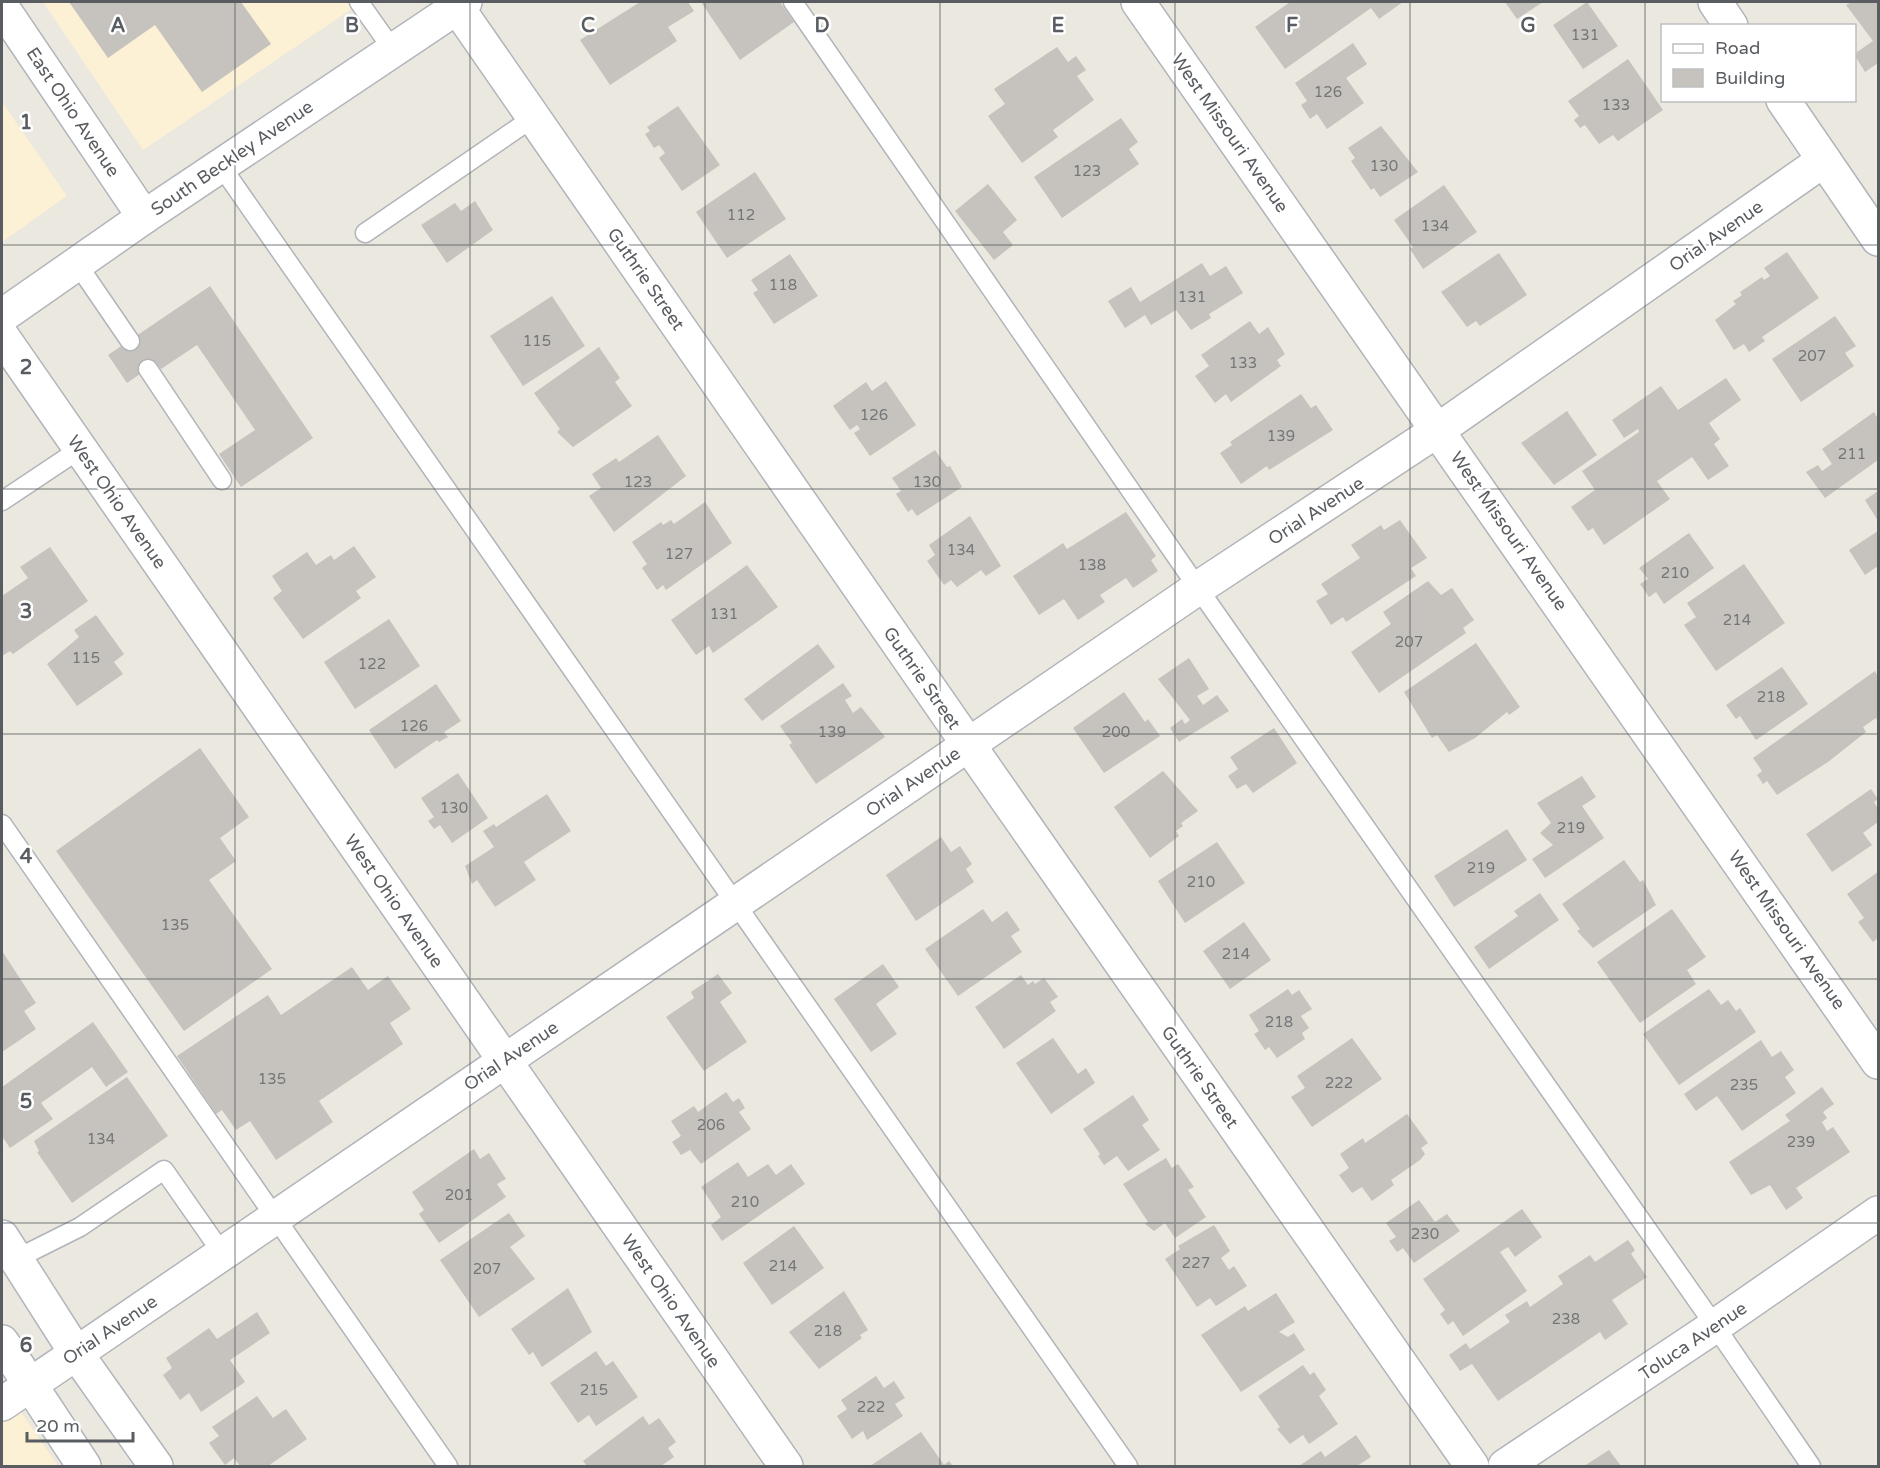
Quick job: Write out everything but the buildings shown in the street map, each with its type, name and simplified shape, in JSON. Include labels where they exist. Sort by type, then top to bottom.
[{"type":"street","name":"West Missouri Avenue","points":[[1138,2],[1878,1062]]},
{"type":"street","points":[[1715,2],[1730,24]]},
{"type":"street","name":"South Beckley Avenue","points":[[2,316],[144,217],[461,4]]},
{"type":"street","name":"Guthrie Street","points":[[461,4],[534,117],[1472,1467]]},
{"type":"street","name":"East Ohio Avenue","points":[[2,7],[144,217]]},
{"type":"street","points":[[1784,102],[1878,239]]},
{"type":"street","name":"Orial Avenue","points":[[2,1404],[968,744],[1198,588],[1438,430],[1824,160]]},
{"type":"street","name":"West Ohio Avenue","points":[[2,336],[786,1467]]},
{"type":"street","name":"Toluca Avenue","points":[[1505,1467],[1878,1213]]},
{"type":"street","points":[[9,1248],[76,1353],[156,1467]]},
{"type":"street","points":[[2,1342],[84,1467]]},
{"type":"lane","points":[[359,2],[393,50]]},
{"type":"lane","points":[[793,2],[1198,588],[1715,1326],[1811,1467]]},
{"type":"lane","points":[[365,233],[534,117]]},
{"type":"lane","points":[[221,166],[1128,1467]]},
{"type":"lane","points":[[78,265],[130,341]]},
{"type":"lane","points":[[148,369],[222,480]]},
{"type":"lane","points":[[2,501],[80,449]]},
{"type":"lane","points":[[2,824],[448,1467]]},
{"type":"lane","points":[[9,1248],[80,1227],[164,1170],[222,1253]]},
{"type":"shaded area","points":[[43,2],[362,2],[143,150]]},
{"type":"shaded area","points":[[2,102],[67,196],[2,242]]},
{"type":"shaded area","points":[[2,1384],[58,1466],[2,1466]]}]
